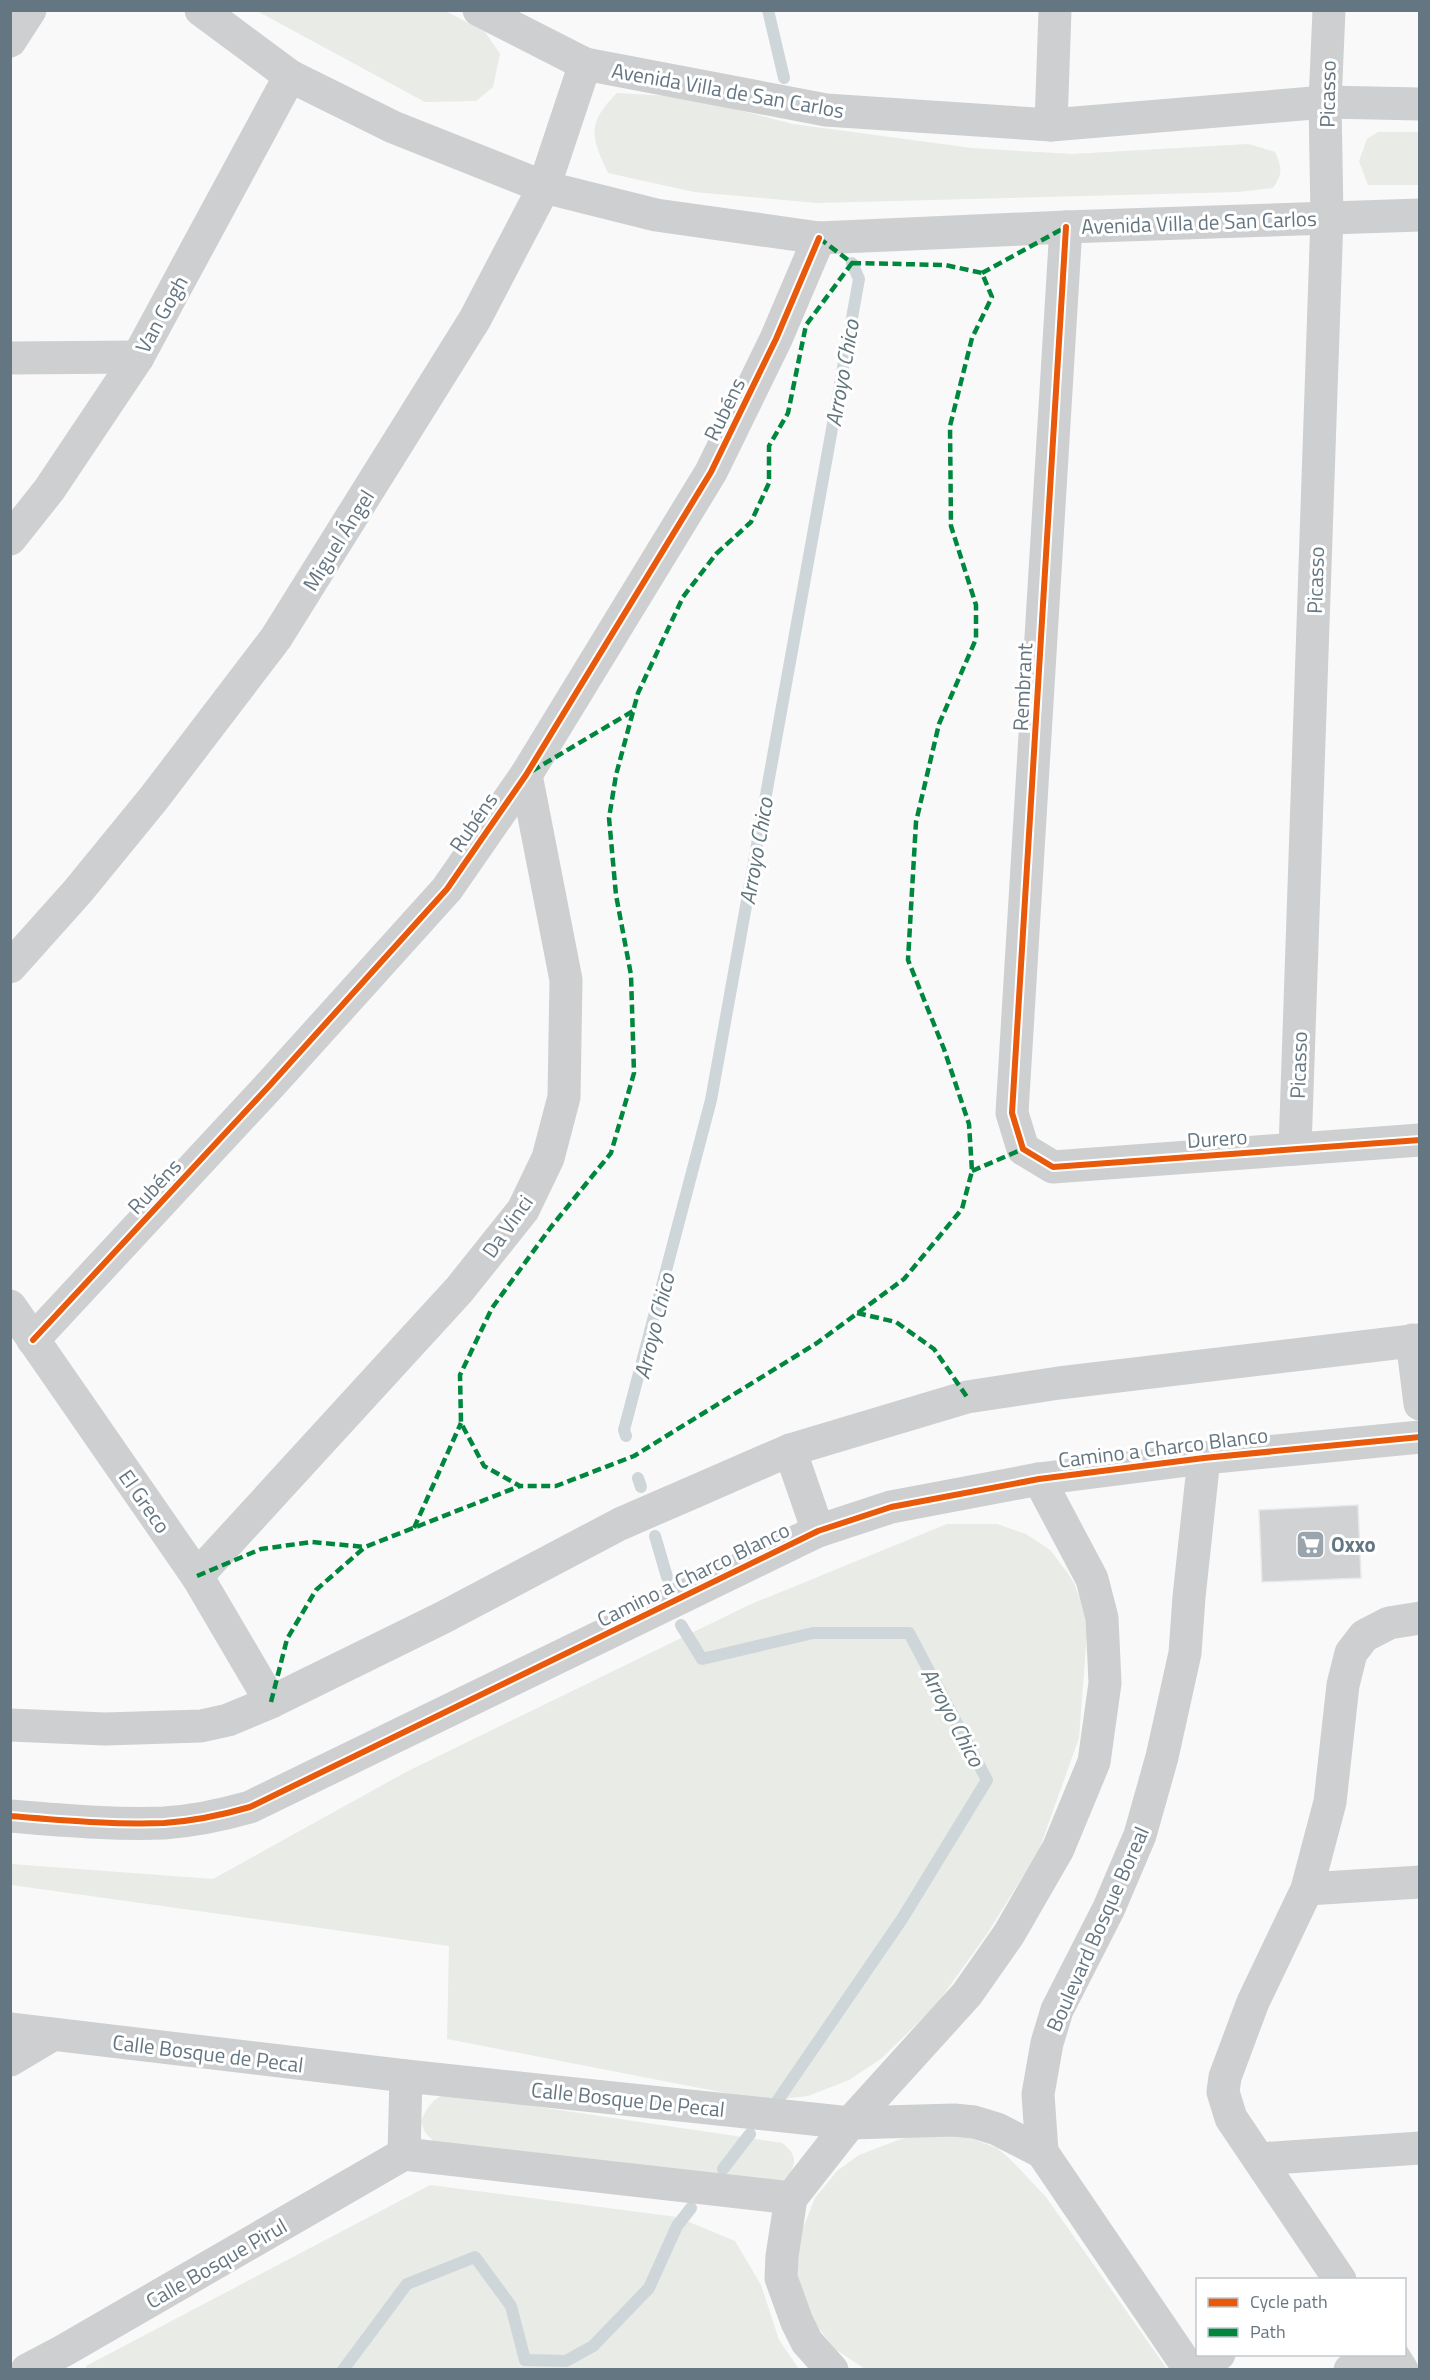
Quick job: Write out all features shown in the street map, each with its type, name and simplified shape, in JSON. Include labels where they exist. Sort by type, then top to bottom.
[{"type":"street","points":[[10,41],[30,10]]},
{"type":"street","name":"Avenida Villa de San Carlos","points":[[201,10],[290,76],[393,127],[544,187],[657,215],[819,238],[1066,226],[1419,215]]},
{"type":"street","name":"Avenida Villa de San Carlos","points":[[479,10],[585,64],[826,110],[1051,125],[1325,102],[1419,104]]},
{"type":"street","points":[[1051,125],[1055,10]]},
{"type":"street","name":"Picasso","points":[[1295,1149],[1327,217],[1325,102],[1329,10]]},
{"type":"street","name":"Miguel Ángel","points":[[10,967],[85,883],[276,638],[475,319],[544,187],[585,64]]},
{"type":"street","name":"Van Gogh","points":[[10,539],[49,490],[138,357],[290,76]]},
{"type":"street","name":"Rembrant","points":[[1023,1149],[1012,1113],[1066,226]]},
{"type":"street","name":"Rubéns","points":[[33,1340],[272,1084],[447,889],[526,775],[711,472],[776,339],[819,238]]},
{"type":"street","points":[[10,358],[138,357]]},
{"type":"street","name":"Da Vinci","points":[[197,1576],[459,1290],[523,1210],[548,1158],[564,1097],[566,980],[526,775]]},
{"type":"street","name":"Durero","points":[[1023,1149],[1053,1167],[1419,1140]]},
{"type":"street","name":"El Greco","points":[[10,1306],[197,1576],[271,1702]]},
{"type":"street","points":[[10,1725],[105,1729],[201,1726],[228,1720],[271,1702],[442,1618],[620,1524],[790,1450],[967,1397],[1059,1383],[1416,1340],[1419,1404]]},
{"type":"street","name":"Camino a Charco Blanco","points":[[10,1816],[76,1821],[164,1823],[216,1816],[250,1807],[818,1531],[891,1507],[1039,1479],[1204,1458],[1419,1437]]},
{"type":"street","points":[[790,1450],[818,1531]]},
{"type":"street","name":"Boulevard Bosque Boreal","points":[[1042,2152],[1038,2094],[1047,2043],[1057,2010],[1109,1908],[1140,1835],[1162,1757],[1185,1653],[1204,1458]]},
{"type":"street","points":[[832,2370],[807,2342],[781,2278],[791,2198],[850,2123],[967,1994],[1009,1934],[1059,1849],[1094,1762],[1105,1683],[1102,1618],[1092,1579],[1039,1479]]},
{"type":"street","points":[[1334,2277],[1231,2118],[1223,2092],[1225,2077],[1253,2002],[1307,1889],[1330,1802],[1343,1685],[1351,1653],[1364,1636],[1389,1623],[1419,1618]]},
{"type":"street","points":[[1307,1889],[1419,1882]]},
{"type":"street","name":"Calle Bosque de Pecal","points":[[10,2029],[406,2076]]},
{"type":"street","points":[[10,2060],[52,2034]]},
{"type":"street","points":[[406,2076],[404,2154],[791,2198]]},
{"type":"street","name":"Calle Bosque De Pecal","points":[[406,2076],[850,2123]]},
{"type":"street","points":[[850,2123],[954,2120],[974,2122],[997,2129],[1042,2152],[1190,2370]]},
{"type":"street","points":[[1259,2159],[1419,2148]]},
{"type":"street","name":"Calle Bosque Pirul","points":[[27,2370],[404,2154]]},
{"type":"street","points":[[1198,2370],[1218,2356]]},
{"type":"street","points":[[1350,2370],[1370,2356]]},
{"type":"street","points":[[1393,2356],[1402,2370]]},
{"type":"shaded area","points":[[257,11],[446,11],[485,32],[500,54],[493,87],[476,101],[425,102]]},
{"type":"shaded area","points":[[617,93],[687,97],[793,124],[972,148],[1072,154],[1248,144],[1275,152],[1280,170],[1279,178],[1273,188],[1238,192],[817,203],[694,192],[608,173],[598,150],[594,131],[600,114]]},
{"type":"shaded area","points":[[1378,132],[1419,132],[1419,185],[1368,185],[1359,161],[1367,139]]},
{"type":"shaded area","points":[[947,1524],[997,1524],[1026,1534],[1050,1550],[1074,1583],[1088,1620],[1079,1738],[1039,1850],[987,1934],[936,2005],[882,2058],[849,2080],[808,2096],[766,2101],[447,2039],[449,1946],[11,1885],[11,1864],[213,1879],[406,1772],[749,1605]]},
{"type":"shaded area","points":[[450,2094],[782,2143],[791,2152],[794,2162],[791,2171],[782,2181],[434,2142],[425,2132],[421,2121],[432,2103]]},
{"type":"shaded area","points":[[931,2132],[956,2133],[997,2148],[1011,2160],[1046,2197],[1167,2369],[865,2369],[835,2349],[805,2310],[796,2269],[801,2233],[815,2198],[837,2171],[859,2155],[901,2139]]},
{"type":"shaded area","points":[[430,2185],[677,2217],[735,2241],[761,2285],[779,2340],[799,2369],[87,2369],[86,2366]]},
{"type":"building","name":"Oxxo","points":[[1358,1505],[1361,1578],[1262,1582],[1259,1510]]},
{"type":"waterway","name":"Arroyo Chico","points":[[768,10],[784,78]]},
{"type":"waterway","name":"Arroyo Chico","points":[[626,1436],[624,1430],[711,1100],[859,279],[852,263]]},
{"type":"waterway","points":[[638,1478],[641,1487]]},
{"type":"waterway","points":[[655,1536],[667,1577]]},
{"type":"waterway","name":"Arroyo Chico","points":[[681,1625],[702,1659],[813,1633],[909,1633],[987,1780],[902,1919],[778,2100]]},
{"type":"waterway","points":[[723,2169],[750,2134]]},
{"type":"waterway","points":[[343,2370],[407,2284],[475,2257],[511,2306],[525,2360],[566,2361],[593,2346],[649,2288],[677,2226],[691,2208]]},
{"type":"marked path","points":[[982,273],[1066,227]]},
{"type":"marked path","points":[[819,238],[852,263]]},
{"type":"marked path","points":[[852,263],[945,265],[982,273],[992,297],[972,338],[950,426],[951,526],[976,605],[976,639],[939,724],[916,822],[908,960],[944,1049],[969,1124],[972,1171],[962,1209],[904,1279],[817,1343],[634,1456],[556,1486],[520,1486],[484,1466],[461,1423],[460,1375],[492,1308],[551,1227],[611,1153],[634,1073],[631,975],[616,895],[609,818],[616,775],[638,693],[683,597],[716,554],[751,522],[769,483],[769,446],[788,413],[806,325],[852,263]]},
{"type":"marked path","points":[[532,771],[633,711]]},
{"type":"marked path","points":[[972,1171],[1023,1149]]},
{"type":"marked path","points":[[857,1313],[896,1322],[934,1349],[967,1397]]},
{"type":"marked path","points":[[414,1528],[461,1423]]},
{"type":"marked path","points":[[271,1702],[287,1639],[316,1590],[365,1547],[520,1486]]},
{"type":"marked path","points":[[197,1576],[261,1549],[312,1542],[365,1547]]},
{"type":"cycle path","points":[[1066,227],[1012,1113],[1023,1149],[1053,1167],[1420,1140]]},
{"type":"cycle path","points":[[33,1340],[271,1084],[447,889],[526,775],[711,472],[776,339],[819,238]]},
{"type":"cycle path","points":[[10,1816],[106,1823],[164,1823],[186,1821],[250,1807],[818,1531],[891,1507],[1039,1479],[1204,1458],[1420,1437]]},
{"type":"place","name":"Oxxo","points":[[1310,1544]]}]
